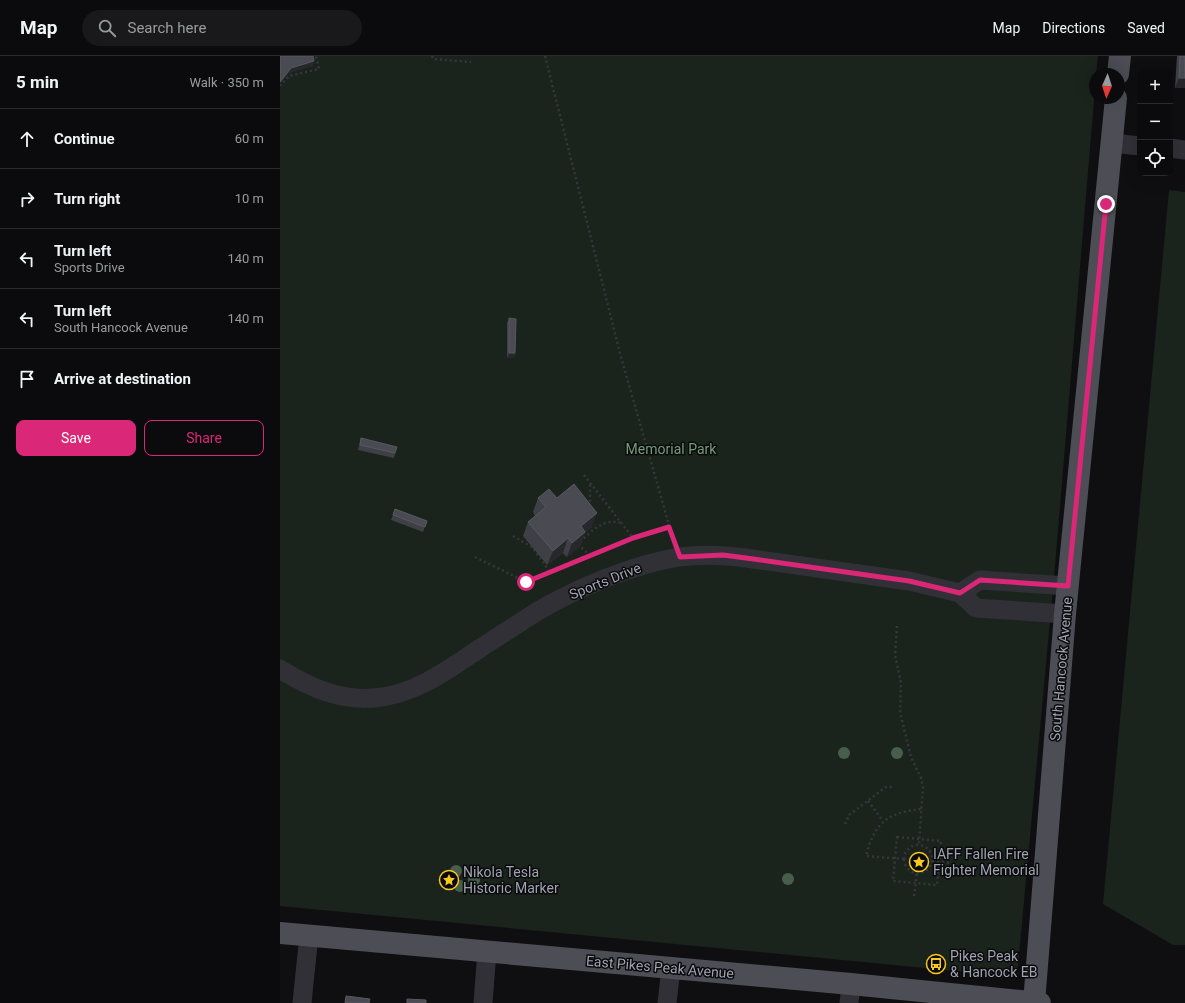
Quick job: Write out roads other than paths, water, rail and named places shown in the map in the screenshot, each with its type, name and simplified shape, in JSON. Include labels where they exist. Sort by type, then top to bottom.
[{"type":"main road","points":[[1119,68],[1120,56]]},
{"type":"main road","name":"South Hancock Avenue","points":[[1036,1003],[1065,614],[1115,104]]},
{"type":"main road","name":"East Pikes Peak Avenue","points":[[280,932],[671,968],[850,994],[1036,1003]]},
{"type":"street","points":[[1112,143],[1137,146]]},
{"type":"street","points":[[1173,148],[1185,150]]},
{"type":"street","name":"Sports Drive","points":[[280,669],[313,688],[332,694],[352,698],[374,698],[399,693],[417,687],[436,677],[539,611],[590,585],[645,565],[680,557],[723,555],[909,581],[960,593],[976,608],[1065,614]]},
{"type":"street","points":[[960,593],[980,580],[1068,586]]},
{"type":"street","points":[[302,1003],[309,935]]},
{"type":"street","points":[[483,1003],[487,951]]},
{"type":"street","points":[[667,1003],[671,968]]},
{"type":"place","name":"IAFF Fallen Fire Fighter Memorial","points":[[919,862]]},
{"type":"place","name":"Nikola Tesla Historic Marker","points":[[449,880]]},
{"type":"place","name":"Pikes Peak & Hancock EB","points":[[936,964]]},
{"type":"park label","name":"Memorial Park","points":[[671,449]]}]
